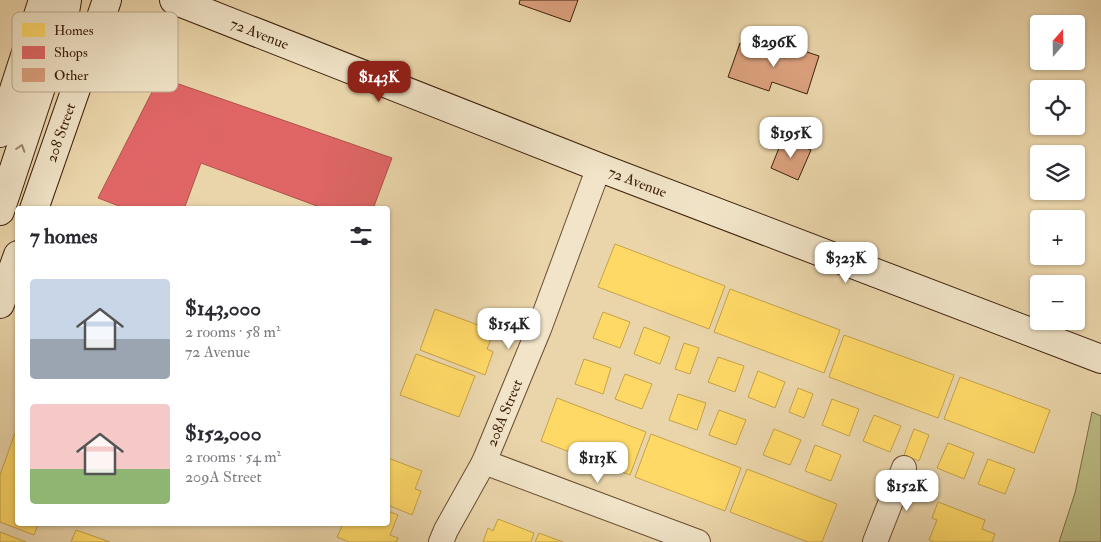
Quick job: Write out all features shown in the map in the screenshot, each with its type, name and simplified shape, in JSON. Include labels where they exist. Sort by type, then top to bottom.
[{"type":"main road","points":[[39,12],[43,0]]},
{"type":"main road","name":"208 Street","points":[[103,12],[107,0]]},
{"type":"main road","name":"72 Avenue","points":[[174,0],[599,167],[1101,359]]},
{"type":"main road","points":[[0,133],[13,92]]},
{"type":"main road","points":[[0,211],[39,92]]},
{"type":"main road","name":"208 Street","points":[[35,206],[75,92]]},
{"type":"main road","points":[[0,304],[15,263]]},
{"type":"street","name":"208A Street","points":[[441,542],[484,462],[539,329],[599,167]]},
{"type":"street","points":[[484,462],[698,542]]},
{"type":"street","points":[[875,542],[904,468]]},
{"type":"green space","points":[[1092,412],[1101,416],[1101,542],[1059,542],[1075,493]]},
{"type":"building: Homes","points":[[615,244],[725,286],[709,329],[598,287]]},
{"type":"building: Homes","points":[[730,289],[840,330],[824,373],[714,332]]},
{"type":"building: Homes","points":[[435,309],[494,331],[487,349],[493,352],[485,375],[420,350]]},
{"type":"building: Homes","points":[[603,312],[630,322],[620,348],[593,338]]},
{"type":"building: Homes","points":[[644,327],[670,337],[660,364],[634,354]]},
{"type":"building: Homes","points":[[844,335],[954,375],[938,418],[829,377]]},
{"type":"building: Homes","points":[[684,343],[699,348],[690,374],[675,369]]},
{"type":"building: Homes","points":[[416,354],[475,376],[459,417],[400,395]]},
{"type":"building: Homes","points":[[718,357],[744,366],[735,392],[708,382]]},
{"type":"building: Homes","points":[[584,359],[611,368],[603,394],[575,384]]},
{"type":"building: Homes","points":[[758,371],[785,382],[775,408],[748,397]]},
{"type":"building: Homes","points":[[625,374],[652,384],[642,409],[615,399]]},
{"type":"building: Homes","points":[[960,377],[1050,410],[1034,453],[944,419]]},
{"type":"building: Homes","points":[[798,388],[813,394],[804,418],[789,412]]},
{"type":"building: Homes","points":[[678,394],[706,403],[697,430],[669,420]]},
{"type":"building: Homes","points":[[557,398],[646,432],[630,475],[541,441]]},
{"type":"building: Homes","points":[[832,399],[859,409],[849,436],[822,425]]},
{"type":"building: Homes","points":[[719,410],[746,420],[736,445],[709,435]]},
{"type":"building: Homes","points":[[874,415],[901,426],[890,452],[863,441]]},
{"type":"building: Homes","points":[[774,429],[801,440],[790,465],[763,455]]},
{"type":"building: Homes","points":[[914,429],[929,435],[919,461],[904,455]]},
{"type":"building: Homes","points":[[15,433],[15,526],[37,526],[34,535],[0,522],[0,475]]},
{"type":"building: Homes","points":[[651,434],[741,468],[725,511],[635,477]]},
{"type":"building: Homes","points":[[948,443],[974,453],[964,479],[937,468]]},
{"type":"building: Homes","points":[[815,445],[841,455],[831,481],[805,471]]},
{"type":"building: Homes","points":[[390,459],[422,471],[415,489],[421,491],[412,515],[390,506]]},
{"type":"building: Homes","points":[[988,459],[1015,469],[1005,494],[978,484]]},
{"type":"building: Homes","points":[[747,469],[837,504],[822,542],[808,542],[730,512]]},
{"type":"building: Homes","points":[[938,502],[985,520],[982,529],[995,534],[992,542],[934,542],[929,540],[937,520],[932,518]]},
{"type":"building: Homes","points":[[390,512],[398,515],[390,535],[398,538],[396,542],[349,542],[337,537],[342,526],[390,526]]},
{"type":"building: Homes","points":[[498,519],[534,533],[531,542],[483,542],[488,528],[493,531]]},
{"type":"building: Homes","points":[[76,530],[110,542],[71,542]]},
{"type":"building: Homes","points":[[0,532],[26,542],[0,542]]},
{"type":"building: Homes","points":[[539,533],[563,542],[535,542]]},
{"type":"building: Shops","points":[[178,84],[392,158],[374,206],[317,206],[201,163],[185,206],[119,206],[98,198],[152,92],[178,92]]},
{"type":"building: Other","points":[[520,0],[578,0],[570,22],[519,4]]},
{"type":"building: Other","points":[[740,43],[785,58],[789,46],[819,56],[807,94],[772,82],[769,91],[728,77]]},
{"type":"building: Other","points":[[783,138],[811,150],[798,180],[771,168]]}]
